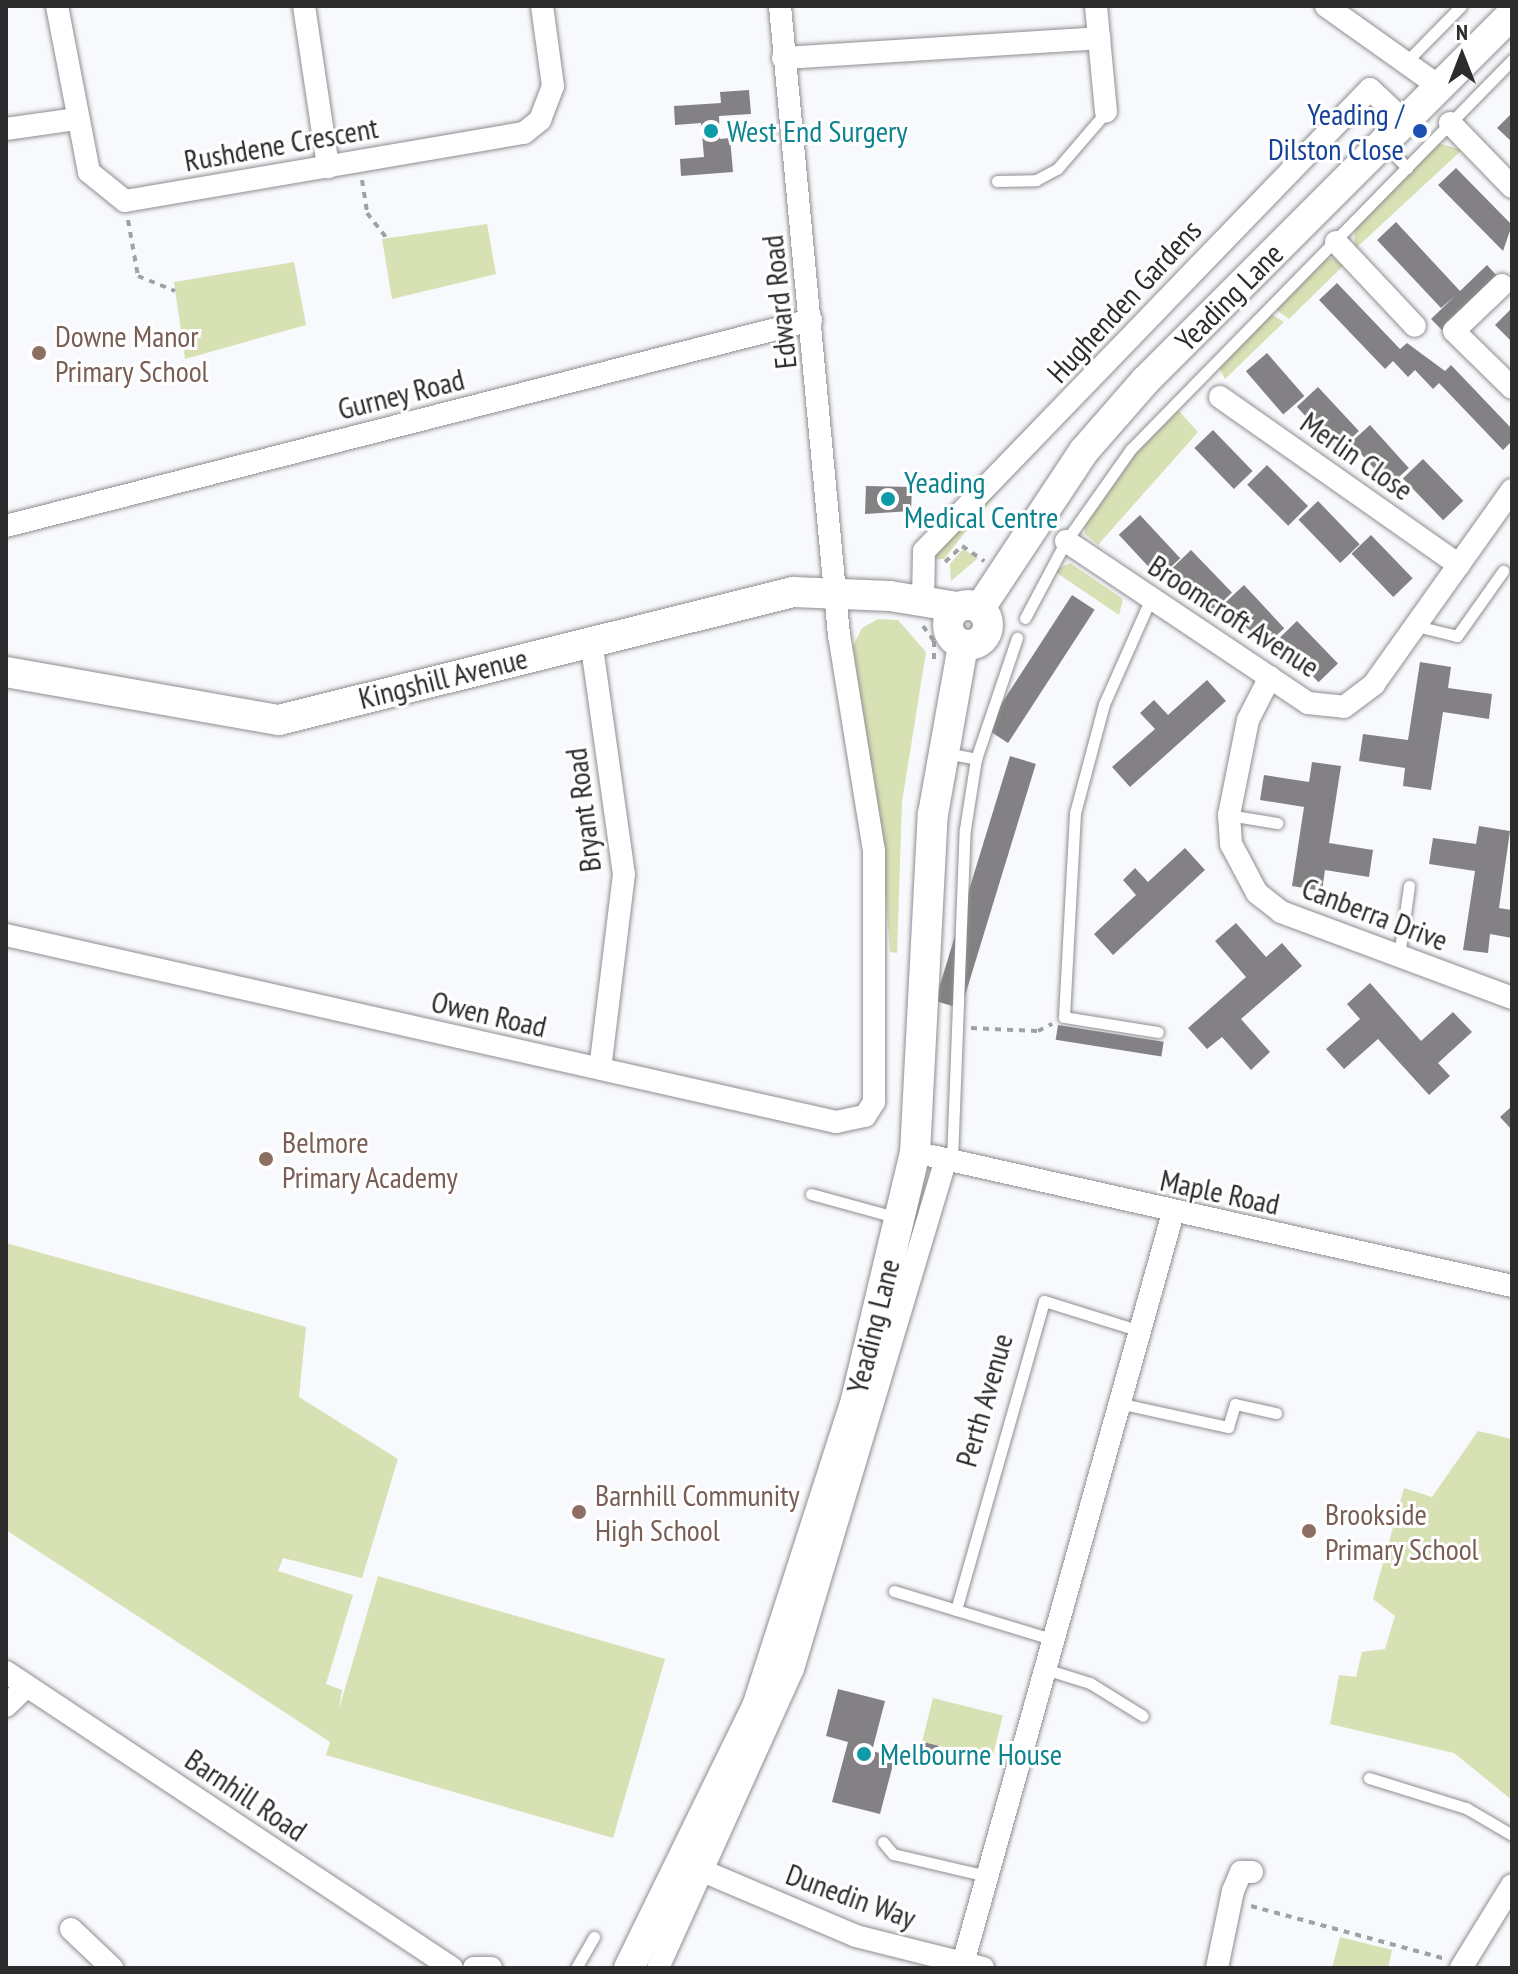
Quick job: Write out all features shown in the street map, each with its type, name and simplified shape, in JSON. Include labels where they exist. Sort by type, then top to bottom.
[{"type":"street","points":[[57,6],[75,119],[89,172],[125,201]]},
{"type":"street","points":[[304,6],[328,167]]},
{"type":"street","name":"Rushdene Crescent","points":[[125,201],[524,133],[540,120],[553,86],[542,6]]},
{"type":"street","name":"Edward Road","points":[[780,6],[835,592]]},
{"type":"street","points":[[1096,6],[1106,112]]},
{"type":"street","points":[[1326,6],[1342,13],[1437,85]]},
{"type":"street","name":"Yeading Lane","points":[[629,1968],[757,1707],[856,1400],[915,1153],[925,902],[962,621],[1084,451],[1437,85],[1512,14]]},
{"type":"street","points":[[783,58],[1099,38]]},
{"type":"street","name":"Hughenden Gardens","points":[[918,564],[1370,89],[1393,132]]},
{"type":"street","points":[[6,129],[75,119]]},
{"type":"street","points":[[1450,123],[1512,187]]},
{"type":"street","points":[[1336,242],[1415,326]]},
{"type":"street","points":[[1502,285],[1454,331],[1512,388]]},
{"type":"street","name":"Gurney Road","points":[[6,526],[811,320]]},
{"type":"street","name":"Merlin Close","points":[[1220,397],[1459,565]]},
{"type":"street","name":"Broomcroft Avenue","points":[[1066,541],[1308,703],[1344,707],[1374,684],[1512,490]]},
{"type":"street","points":[[918,564],[920,611]]},
{"type":"street","name":"Kingshill Avenue","points":[[6,672],[279,720],[777,595],[835,592],[878,598],[962,621]]},
{"type":"street","name":"Owen Road","points":[[6,935],[853,1124],[874,1102],[874,851],[835,592]]},
{"type":"street","name":"Kingshill Avenue","points":[[878,598],[962,621]]},
{"type":"street","name":"Bryant Road","points":[[591,640],[624,874],[600,1069]]},
{"type":"street","name":"Canberra Drive","points":[[1270,677],[1248,720],[1229,815],[1231,844],[1257,893],[1281,912],[1512,998]]},
{"type":"street","name":"Maple Road","points":[[915,1153],[1173,1213],[1512,1286]]},
{"type":"street","points":[[658,1968],[703,1871],[812,1615],[949,1159]]},
{"type":"street","points":[[973,1965],[987,1876],[1137,1330],[1173,1213]]},
{"type":"street","name":"Barnhill Road","points":[[6,1672],[452,1968]]},
{"type":"street","points":[[6,1706],[27,1686]]},
{"type":"street","name":"Dunedin Way","points":[[703,1871],[856,1936],[973,1965]]},
{"type":"street","points":[[1217,1968],[1231,1901],[1241,1872],[1252,1872]]},
{"type":"street","points":[[1463,1966],[1512,1885]]},
{"type":"street","points":[[71,1929],[112,1968]]},
{"type":"street","points":[[474,1968],[491,1968]]},
{"type":"lane","points":[[1406,62],[1461,6]]},
{"type":"lane","points":[[1025,618],[1066,541],[1131,449],[1512,60]]},
{"type":"lane","points":[[997,181],[1036,180],[1057,169],[1106,112]]},
{"type":"lane","points":[[1393,132],[1407,168]]},
{"type":"lane","points":[[1416,626],[1457,636],[1503,571]]},
{"type":"lane","points":[[1151,598],[1104,704],[1075,813],[1064,1017],[1158,1032]]},
{"type":"lane","points":[[949,1159],[960,1027],[959,904],[976,759],[1017,638]]},
{"type":"lane","points":[[943,752],[976,759]]},
{"type":"lane","points":[[1229,815],[1277,823]]},
{"type":"lane","points":[[1399,956],[1409,886]]},
{"type":"lane","points":[[811,1194],[900,1218]]},
{"type":"lane","name":"Perth Avenue","points":[[956,1610],[1044,1301],[1137,1330]]},
{"type":"lane","points":[[1117,1403],[1228,1427],[1235,1404],[1276,1413]]},
{"type":"lane","points":[[894,1591],[1054,1640]]},
{"type":"lane","points":[[1045,1669],[1090,1683],[1143,1716]]},
{"type":"lane","points":[[1369,1778],[1466,1808],[1512,1835]]},
{"type":"lane","points":[[883,1842],[893,1854],[987,1876]]},
{"type":"lane","points":[[576,1968],[594,1937]]},
{"type":"path","points":[[359,162],[367,213],[387,239]]},
{"type":"path","points":[[125,201],[138,276],[175,291]]},
{"type":"path","points":[[918,564],[947,561],[962,546],[988,563]]},
{"type":"path","points":[[920,611],[934,641],[934,668]]},
{"type":"path","points":[[960,1027],[1038,1031],[1064,1017]]},
{"type":"path","points":[[1231,1901],[1463,1966]]},
{"type":"green space","points":[[1435,142],[1462,150],[1355,249],[1354,228]]},
{"type":"green space","points":[[487,224],[496,274],[392,299],[382,239]]},
{"type":"green space","points":[[1334,258],[1343,266],[1289,319],[1270,305],[1317,259]]},
{"type":"green space","points":[[294,262],[306,325],[185,359],[174,282]]},
{"type":"green space","points":[[1271,314],[1284,322],[1225,379],[1219,367]]},
{"type":"green space","points":[[1178,410],[1198,432],[1098,545],[1085,534],[1085,519],[1136,450]]},
{"type":"green space","points":[[988,485],[997,492],[944,559],[927,560]]},
{"type":"green space","points":[[963,549],[978,558],[951,581],[950,564]]},
{"type":"green space","points":[[1070,563],[1123,599],[1119,615],[1054,571]]},
{"type":"green space","points":[[878,619],[898,620],[926,652],[902,802],[897,953],[890,952],[881,835],[853,646],[862,628]]},
{"type":"green space","points":[[6,1243],[306,1327],[299,1397],[398,1459],[362,1578],[283,1558],[278,1571],[353,1595],[326,1684],[342,1690],[339,1709],[378,1576],[665,1659],[613,1838],[326,1755],[330,1742],[6,1530]]},
{"type":"green space","points":[[1478,1431],[1512,1439],[1512,1800],[1454,1753],[1330,1724],[1339,1675],[1356,1677],[1362,1652],[1385,1649],[1395,1616],[1373,1599],[1404,1488],[1432,1497]]},
{"type":"green space","points":[[933,1698],[1003,1715],[992,1759],[922,1742]]},
{"type":"green space","points":[[1340,1937],[1392,1950],[1388,1968],[1332,1968]]},
{"type":"building","name":"West End Surgery","points":[[749,90],[751,114],[719,116],[720,139],[730,138],[733,172],[681,176],[680,159],[704,157],[701,123],[675,125],[674,106],[721,103],[720,92]]},
{"type":"building","points":[[1512,113],[1512,142],[1497,128]]},
{"type":"building","points":[[1456,168],[1512,225],[1503,251],[1438,185]]},
{"type":"building","points":[[1396,222],[1460,291],[1487,265],[1497,276],[1442,330],[1431,319],[1455,296],[1441,308],[1377,240]]},
{"type":"building","points":[[1337,283],[1400,349],[1407,343],[1445,371],[1451,365],[1512,429],[1512,441],[1503,450],[1439,383],[1433,389],[1415,370],[1408,377],[1393,361],[1385,369],[1319,300]]},
{"type":"building","points":[[1512,308],[1512,342],[1495,325]]},
{"type":"building","points":[[1267,353],[1304,396],[1283,414],[1246,371]]},
{"type":"building","points":[[1318,387],[1359,431],[1338,451],[1297,407]]},
{"type":"building","points":[[1370,425],[1409,468],[1389,485],[1351,442]]},
{"type":"building","points":[[1213,430],[1253,471],[1234,489],[1194,448]]},
{"type":"building","points":[[1423,459],[1463,501],[1443,520],[1403,478]]},
{"type":"building","points":[[1267,465],[1308,506],[1288,526],[1247,485]]},
{"type":"building","name":"Yeading Medical Centre","points":[[866,486],[912,487],[911,511],[865,514]]},
{"type":"building","points":[[1318,501],[1360,544],[1340,563],[1299,520]]},
{"type":"building","points":[[1140,515],[1180,558],[1159,578],[1119,535]]},
{"type":"building","points":[[1371,535],[1413,578],[1393,597],[1352,554]]},
{"type":"building","points":[[1191,550],[1232,592],[1212,612],[1171,569]]},
{"type":"building","points":[[1244,585],[1284,628],[1264,647],[1224,603]]},
{"type":"building","points":[[1072,595],[1095,610],[1008,743],[985,728]]},
{"type":"building","points":[[1297,621],[1338,663],[1319,682],[1278,640]]},
{"type":"building","points":[[1420,662],[1451,667],[1448,688],[1492,694],[1489,719],[1443,712],[1431,790],[1403,786],[1405,768],[1359,761],[1363,734],[1408,740]]},
{"type":"building","points":[[1207,680],[1226,701],[1130,787],[1112,767],[1155,729],[1140,713],[1154,700],[1168,715]]},
{"type":"building","points":[[1010,756],[1036,764],[961,1009],[935,1001]]},
{"type":"building","points":[[1312,762],[1341,766],[1329,843],[1373,850],[1369,877],[1325,870],[1322,891],[1292,886],[1304,807],[1260,800],[1264,775],[1309,782]]},
{"type":"building","points":[[1479,826],[1510,831],[1499,908],[1512,910],[1512,938],[1490,934],[1488,953],[1463,950],[1475,871],[1429,864],[1433,838],[1476,844]]},
{"type":"building","points":[[1185,848],[1205,870],[1113,955],[1094,934],[1136,895],[1123,880],[1135,868],[1148,882]]},
{"type":"building","points":[[1236,923],[1266,957],[1282,943],[1302,966],[1241,1019],[1270,1052],[1251,1070],[1222,1037],[1207,1049],[1188,1028],[1246,977],[1215,941]]},
{"type":"building","points":[[1370,983],[1421,1041],[1453,1012],[1472,1032],[1438,1063],[1450,1076],[1429,1095],[1378,1039],[1344,1069],[1326,1049],[1360,1019],[1347,1004]]},
{"type":"building","points":[[1058,1025],[1164,1042],[1161,1057],[1056,1040]]},
{"type":"building","points":[[1512,1106],[1512,1130],[1500,1117]]},
{"type":"building","name":"Melbourne House","points":[[838,1689],[885,1701],[872,1751],[895,1757],[880,1814],[832,1802],[848,1742],[826,1736]]},
{"type":"building","points":[[923,1742],[939,1746],[935,1760],[919,1757]]},
{"type":"place","name":"West End Surgery","points":[[711,131]]},
{"type":"place","name":"Yeading / Dilston Close","points":[[1420,131]]},
{"type":"place","name":"Downe Manor Primary School","points":[[39,353]]},
{"type":"place","name":"Yeading Medical Centre","points":[[888,499]]},
{"type":"place","name":"Belmore Primary Academy","points":[[266,1159]]},
{"type":"place","name":"Barnhill Community High School","points":[[579,1512]]},
{"type":"place","name":"Brookside Primary School","points":[[1309,1531]]},
{"type":"place","name":"Melbourne House","points":[[864,1754]]}]
